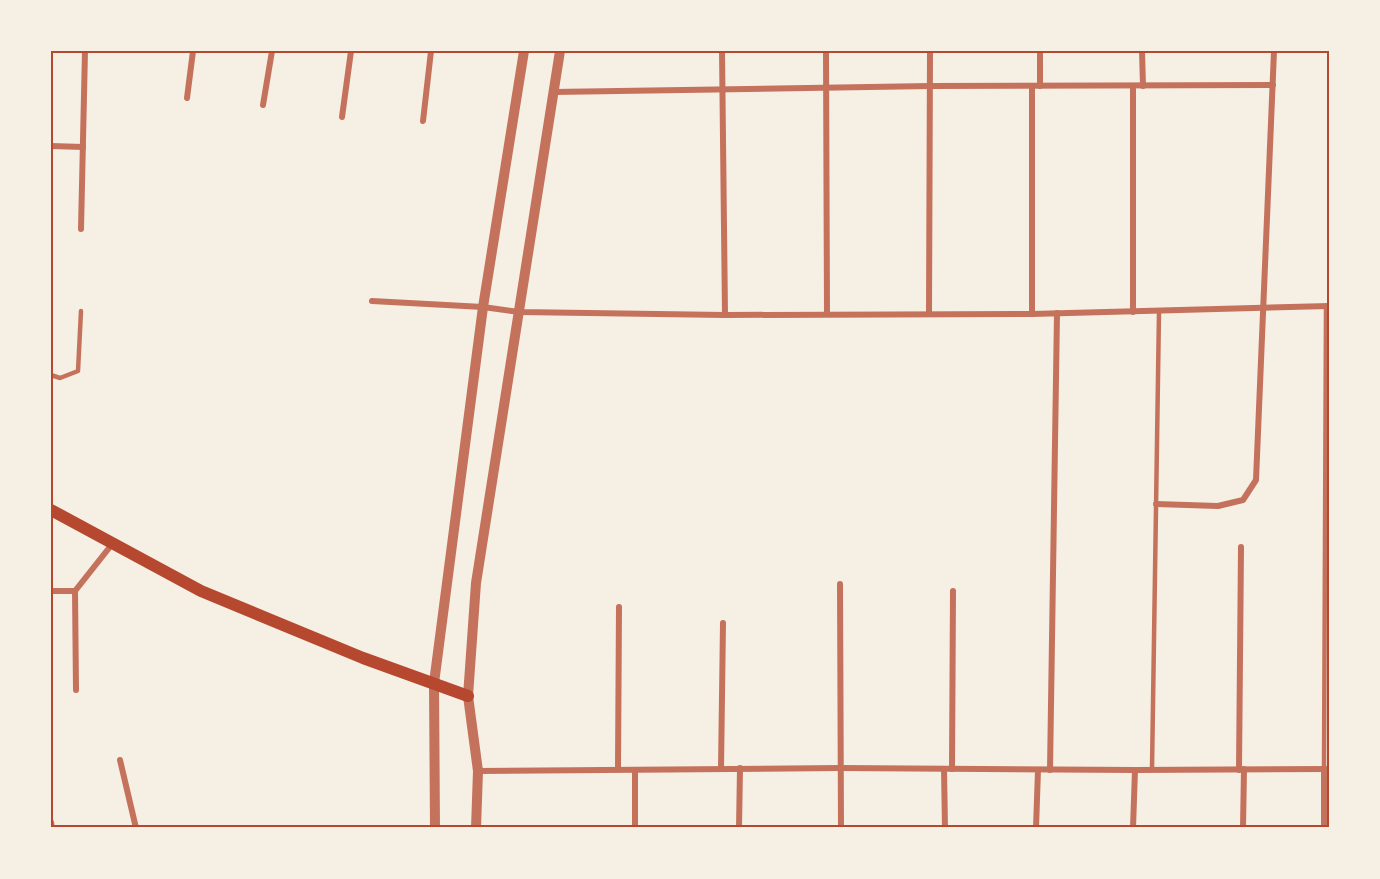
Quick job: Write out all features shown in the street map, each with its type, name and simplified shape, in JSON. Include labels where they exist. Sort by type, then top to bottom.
[{"type":"main road","points":[[51,510],[201,591],[363,657],[468,696]]},
{"type":"street","points":[[81,229],[86,51]]},
{"type":"street","points":[[187,98],[193,51]]},
{"type":"street","points":[[263,105],[272,51]]},
{"type":"street","points":[[342,117],[351,51]]},
{"type":"street","points":[[423,121],[432,51]]},
{"type":"street","points":[[435,828],[434,683],[483,306],[524,51]]},
{"type":"street","points":[[476,828],[478,771],[468,696],[476,583],[560,51]]},
{"type":"street","points":[[722,51],[725,315]]},
{"type":"street","points":[[826,51],[827,315]]},
{"type":"street","points":[[929,314],[930,51]]},
{"type":"street","points":[[1040,51],[1041,86]]},
{"type":"street","points":[[1142,51],[1143,86]]},
{"type":"street","points":[[1156,504],[1218,506],[1243,500],[1256,480],[1274,51]]},
{"type":"street","points":[[552,92],[826,87],[1273,85]]},
{"type":"street","points":[[1032,86],[1032,314]]},
{"type":"street","points":[[1133,87],[1133,312]]},
{"type":"street","points":[[51,146],[83,147]]},
{"type":"street","points":[[372,301],[483,306],[519,312],[725,315],[1032,314],[1327,307]]},
{"type":"street","points":[[1050,770],[1057,313]]},
{"type":"street","points":[[76,690],[75,591],[113,543]]},
{"type":"street","points":[[1241,547],[1243,828]]},
{"type":"street","points":[[840,584],[841,828]]},
{"type":"street","points":[[51,591],[75,591]]},
{"type":"street","points":[[952,769],[953,591]]},
{"type":"street","points":[[618,770],[619,607]]},
{"type":"street","points":[[721,769],[723,623]]},
{"type":"street","points":[[120,760],[136,828]]},
{"type":"street","points":[[478,771],[740,768],[1327,769],[1324,828]]},
{"type":"street","points":[[739,828],[740,768]]},
{"type":"street","points":[[944,769],[945,828]]},
{"type":"street","points":[[635,770],[635,828]]},
{"type":"street","points":[[1036,828],[1038,770]]},
{"type":"street","points":[[1133,828],[1135,770]]},
{"type":"street","points":[[51,822],[52,828]]},
{"type":"lane","points":[[1327,307],[1327,769]]},
{"type":"lane","points":[[51,375],[60,378],[78,371],[81,311]]},
{"type":"lane","points":[[1152,770],[1159,312]]}]
